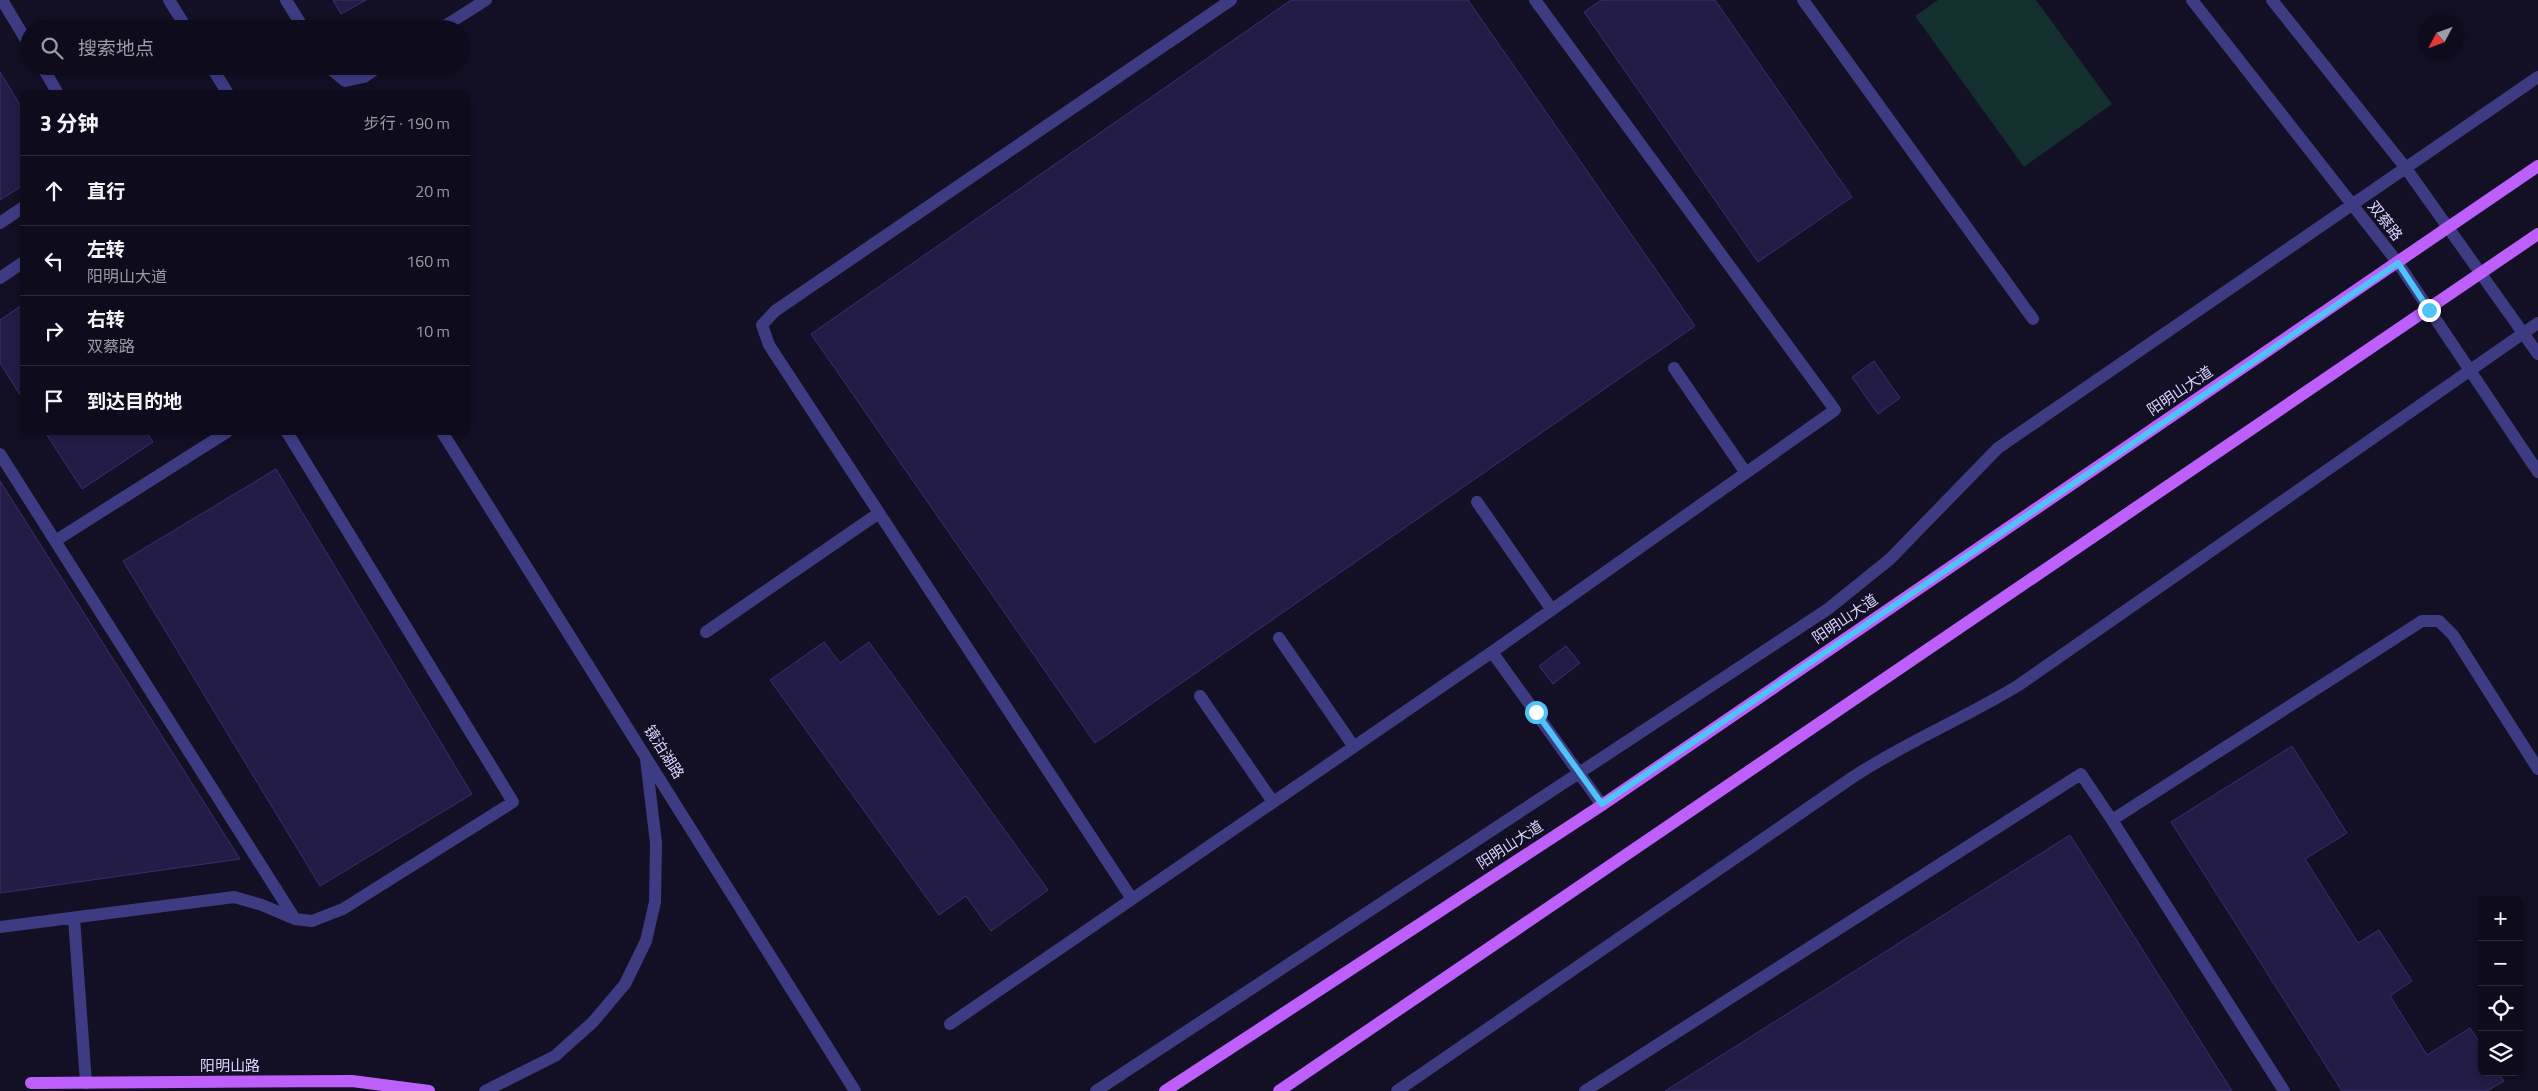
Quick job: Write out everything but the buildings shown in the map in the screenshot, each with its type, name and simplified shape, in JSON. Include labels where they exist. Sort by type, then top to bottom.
[{"type":"main road","name":"阳明山大道","points":[[1165,1091],[1602,804],[2538,166]]},
{"type":"main road","points":[[1279,1091],[2538,234]]},
{"type":"main road","name":"阳明山路","points":[[31,1083],[289,1086],[352,1082],[429,1091]]},
{"type":"street","points":[[2,0],[20,30]]},
{"type":"street","points":[[169,0],[181,20]]},
{"type":"street","points":[[286,0],[298,20]]},
{"type":"street","points":[[454,20],[486,0]]},
{"type":"street","points":[[1132,899],[769,345],[762,325],[775,311],[1231,0]]},
{"type":"street","points":[[950,1024],[1492,652],[1835,410],[1535,0]]},
{"type":"street","points":[[1803,0],[2033,319]]},
{"type":"street","name":"双蔡路","points":[[2192,0],[2398,263],[2538,472]]},
{"type":"street","points":[[2272,0],[2405,167],[2538,354]]},
{"type":"street","points":[[48,75],[57,90]]},
{"type":"street","points":[[217,75],[226,90]]},
{"type":"street","points":[[337,75],[344,81],[366,75]]},
{"type":"street","points":[[1096,1091],[1828,609],[1890,559],[1933,512],[1998,448],[2538,77]]},
{"type":"street","points":[[0,223],[20,209]]},
{"type":"street","points":[[0,278],[20,264]]},
{"type":"street","points":[[1397,1091],[1853,777],[1883,758],[1987,705],[2019,685],[2538,323]]},
{"type":"street","points":[[1674,368],[1746,473]]},
{"type":"street","points":[[55,541],[222,435]]},
{"type":"street","points":[[0,927],[234,897],[262,904],[294,919],[312,921],[343,909],[513,802],[289,435]]},
{"type":"street","name":"镜泊湖路","points":[[444,435],[646,754],[855,1091]]},
{"type":"street","points":[[0,454],[294,919]]},
{"type":"street","points":[[1477,502],[1552,610]]},
{"type":"street","points":[[706,632],[879,514]]},
{"type":"street","points":[[2112,820],[2422,622],[2440,621],[2453,634],[2538,770]]},
{"type":"street","points":[[1279,638],[1354,747]]},
{"type":"street","points":[[1492,652],[1602,804]]},
{"type":"street","points":[[1200,696],[1273,802]]},
{"type":"street","points":[[485,1091],[555,1056],[593,1022],[625,984],[634,967],[646,941],[655,902],[656,843],[646,754]]},
{"type":"street","points":[[1585,1091],[2081,774],[2284,1091]]},
{"type":"street","points":[[74,918],[86,1083]]},
{"type":"green space","points":[[1938,0],[2036,0],[2112,104],[2024,167],[1915,16]]},
{"type":"route","points":[[1536,712],[1602,804],[2398,263],[2429,310]]}]
